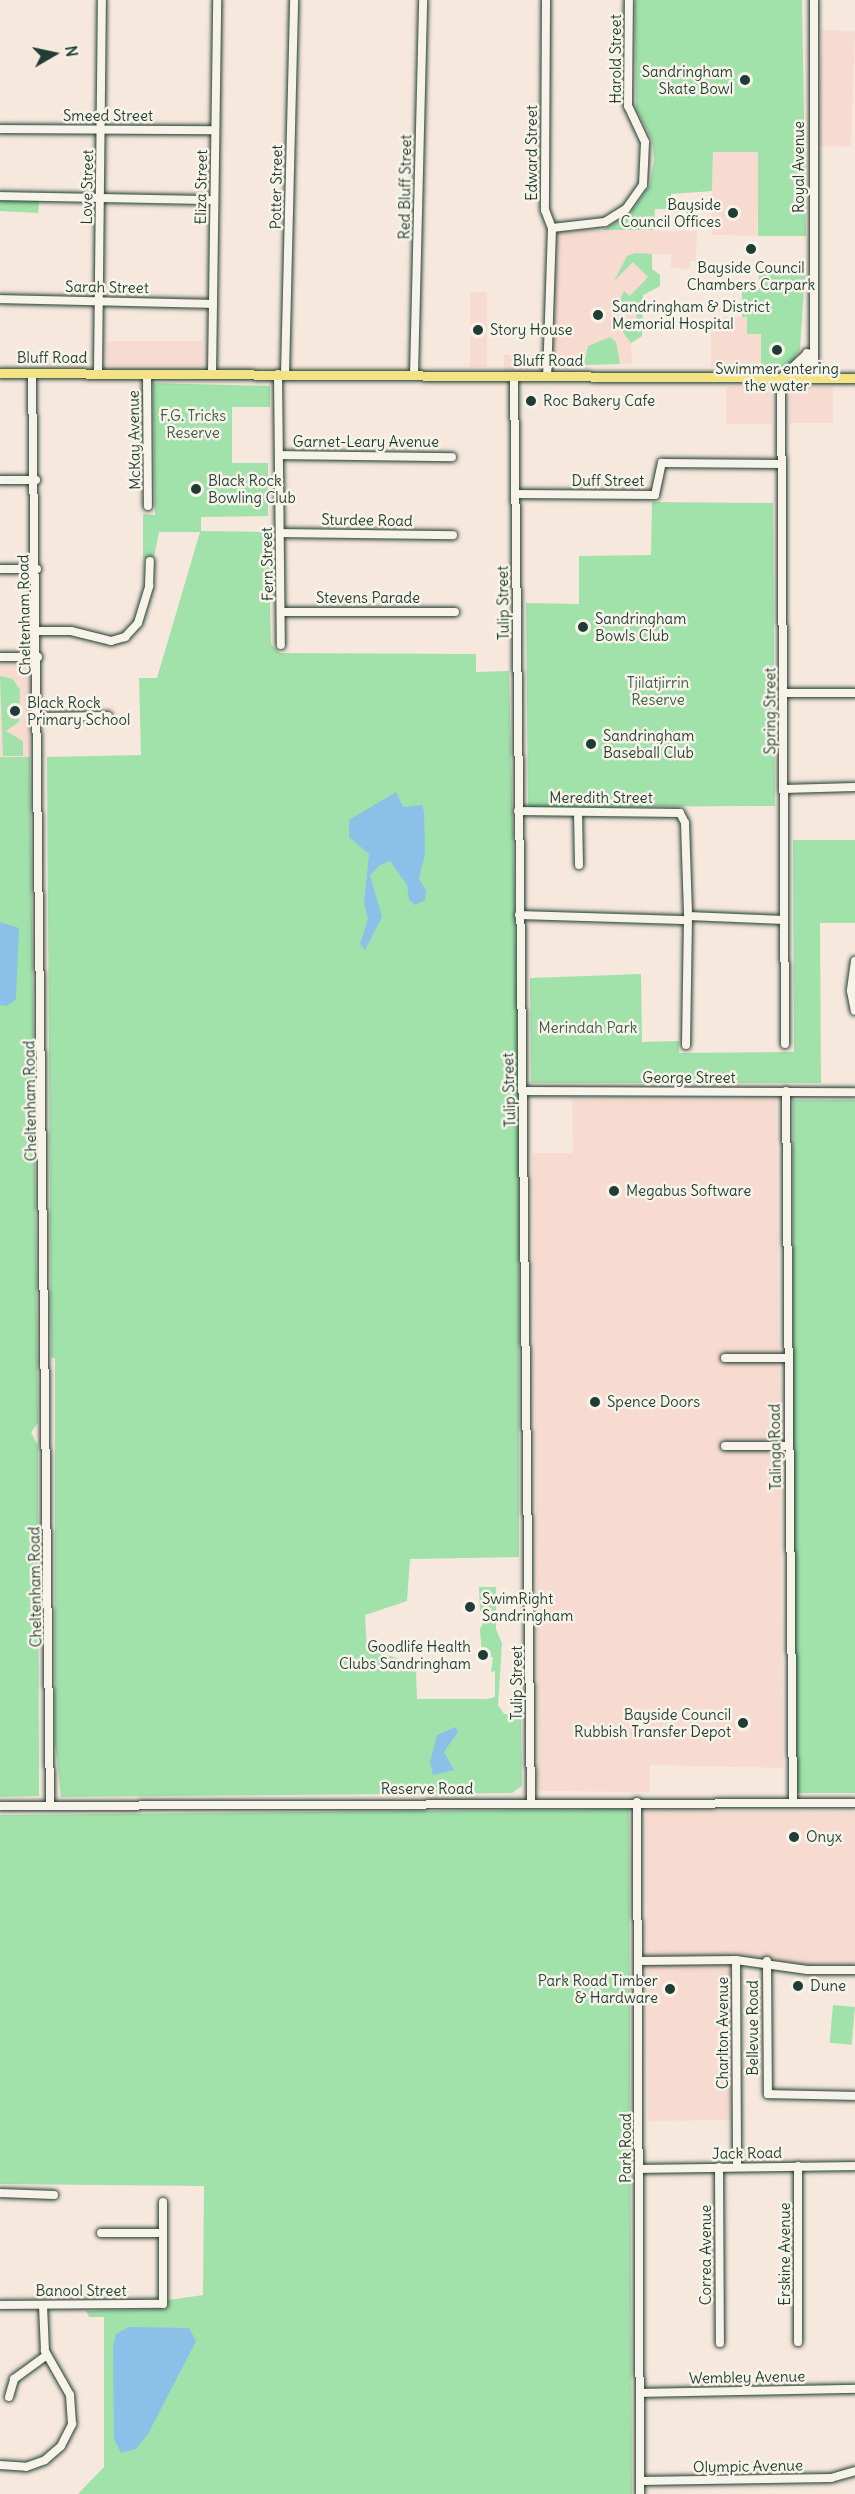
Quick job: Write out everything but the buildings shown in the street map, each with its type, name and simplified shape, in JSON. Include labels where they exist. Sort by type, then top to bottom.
[{"type":"main road","name":"Bluff Road","points":[[0,373],[855,378]]},
{"type":"street","name":"Love Street","points":[[98,373],[102,0]]},
{"type":"street","name":"Eliza Street","points":[[212,374],[217,0]]},
{"type":"street","name":"Potter Street","points":[[281,374],[294,0]]},
{"type":"street","name":"Red Bluff Street","points":[[414,375],[423,0]]},
{"type":"street","name":"Edward Street","points":[[546,0],[545,210],[552,228],[547,376]]},
{"type":"street","name":"Harold Street","points":[[552,228],[605,222],[626,209],[643,185],[645,142],[628,106],[629,0]]},
{"type":"street","name":"Royal Avenue","points":[[810,378],[814,0]]},
{"type":"street","name":"Smeed Street","points":[[0,129],[215,130]]},
{"type":"street","points":[[0,196],[214,200]]},
{"type":"street","name":"Sarah Street","points":[[0,299],[99,299],[213,304]]},
{"type":"street","name":"Royal Avenue","points":[[810,378],[807,354],[812,334]]},
{"type":"street","points":[[781,378],[807,354]]},
{"type":"street","name":"Cheltenham Road","points":[[35,373],[50,1805]]},
{"type":"street","name":"McKay Avenue","points":[[147,374],[148,506]]},
{"type":"street","name":"Fern Street","points":[[281,374],[279,455],[281,645]]},
{"type":"street","name":"Tulip Street","points":[[514,376],[531,1802]]},
{"type":"street","name":"Spring Street","points":[[781,378],[785,1044]]},
{"type":"street","name":"Garnet-Leary Avenue","points":[[279,455],[452,457]]},
{"type":"street","name":"Duff Street","points":[[515,494],[655,495],[662,463],[781,464]]},
{"type":"street","points":[[0,480],[36,480]]},
{"type":"street","name":"Sturdee Road","points":[[280,533],[453,535]]},
{"type":"street","points":[[38,631],[71,631],[111,641],[125,636],[138,623],[149,586],[150,561]]},
{"type":"street","points":[[0,569],[37,569]]},
{"type":"street","name":"Stevens Parade","points":[[281,612],[456,612]]},
{"type":"street","points":[[0,657],[38,657]]},
{"type":"street","points":[[783,693],[855,693]]},
{"type":"street","points":[[39,717],[108,716]]},
{"type":"street","points":[[784,787],[855,787]]},
{"type":"street","name":"Meredith Street","points":[[519,811],[682,814],[685,918]]},
{"type":"street","points":[[578,812],[579,865]]},
{"type":"street","points":[[519,918],[784,919]]},
{"type":"street","points":[[685,918],[686,1046]]},
{"type":"street","points":[[855,961],[851,991],[855,1011]]},
{"type":"street","name":"George Street","points":[[523,1091],[855,1092]]},
{"type":"street","name":"Talinga Road","points":[[786,1091],[793,1802]]},
{"type":"street","points":[[725,1358],[788,1358]]},
{"type":"street","points":[[725,1446],[789,1446]]},
{"type":"street","name":"Reserve Road","points":[[0,1806],[531,1802],[855,1803]]},
{"type":"street","name":"Park Road","points":[[637,1802],[640,2494]]},
{"type":"street","points":[[736,1960],[767,1961],[807,1970],[855,1970]]},
{"type":"street","name":"Charlton Avenue","points":[[639,1961],[736,1960],[737,2167]]},
{"type":"street","name":"Bellevue Road","points":[[767,1961],[768,2094],[855,2096]]},
{"type":"street","name":"Erskine Avenue","points":[[798,2166],[798,2342]]},
{"type":"street","name":"Jack Road","points":[[639,2169],[855,2166]]},
{"type":"street","name":"Correa Avenue","points":[[719,2167],[720,2343]]},
{"type":"street","points":[[0,2193],[54,2195]]},
{"type":"street","points":[[101,2233],[163,2233],[163,2202]]},
{"type":"street","name":"Banool Street","points":[[0,2305],[163,2304],[163,2233]]},
{"type":"street","points":[[0,2465],[20,2468],[40,2462],[58,2450],[70,2429],[70,2395],[46,2355],[43,2305]]},
{"type":"street","points":[[9,2397],[14,2379],[46,2355]]},
{"type":"street","name":"Wembley Avenue","points":[[640,2393],[855,2389]]},
{"type":"street","name":"Olympic Avenue","points":[[640,2481],[831,2478],[855,2471]]},
{"type":"shaded area","points":[[822,30],[855,31],[851,147],[818,146]]},
{"type":"shaded area","name":"Bayside Council Offices","points":[[713,151],[759,152],[758,236],[712,235]]},
{"type":"shaded area","name":"Sandringham & District Memorial Hospital","points":[[561,230],[697,231],[696,261],[690,261],[689,269],[671,268],[671,254],[652,254],[652,269],[660,275],[660,286],[643,295],[642,336],[631,343],[632,364],[576,365],[575,357],[553,357],[553,234]]},
{"type":"shaded area","name":"Story House","points":[[470,292],[487,292],[487,367],[470,367]]},
{"type":"shaded area","points":[[711,317],[747,317],[762,334],[761,368],[711,367]]},
{"type":"shaded area","points":[[107,341],[203,341],[203,365],[107,365]]},
{"type":"shaded area","points":[[504,355],[539,355],[539,371],[504,371]]},
{"type":"shaded area","points":[[726,387],[772,387],[772,424],[726,424]]},
{"type":"shaded area","points":[[790,387],[833,387],[833,423],[790,423]]},
{"type":"shaded area","name":"Black Rock Primary School","points":[[0,665],[30,665],[30,757],[0,757]]},
{"type":"shaded area","points":[[572,1100],[776,1100],[783,1768],[650,1765],[650,1792],[539,1791],[532,1153],[573,1153]]},
{"type":"shaded area","points":[[646,1810],[855,1812],[855,1965],[807,1965],[730,1952],[730,2120],[648,2121]]},
{"type":"green space","points":[[635,0],[802,0],[806,236],[758,236],[758,152],[713,152],[712,191],[671,194],[671,209],[655,209],[654,230],[603,230],[630,214],[650,185],[654,159],[652,140],[636,108]]},
{"type":"green space","points":[[0,198],[39,200],[38,213],[0,211]]},
{"type":"green space","points":[[635,253],[652,254],[652,269],[660,275],[660,286],[643,295],[642,336],[631,343],[620,328],[630,326],[637,318],[634,307],[619,302],[624,291],[630,296],[648,277],[633,262],[614,281],[627,256]]},
{"type":"green space","points":[[759,274],[805,274],[800,349],[792,362],[779,368],[761,368],[761,334],[747,334],[747,317],[742,317],[742,290],[759,290]]},
{"type":"green space","points":[[610,337],[616,342],[620,364],[584,365],[588,346]]},
{"type":"green space","name":"F.G. Tricks Reserve","points":[[153,383],[270,386],[270,407],[232,407],[232,463],[268,463],[268,516],[201,517],[201,531],[268,532],[271,644],[280,653],[476,654],[476,672],[509,671],[519,1092],[519,1557],[410,1559],[407,1601],[365,1615],[367,1649],[410,1662],[411,1669],[416,1670],[417,1699],[487,1699],[495,1697],[495,1671],[491,1672],[493,1657],[482,1657],[480,1629],[489,1612],[480,1611],[479,1587],[496,1587],[496,1629],[502,1643],[498,1705],[504,1714],[521,1715],[522,1786],[512,1793],[61,1797],[55,1743],[55,1358],[51,1358],[47,757],[141,755],[139,678],[157,678],[200,532],[159,532],[153,562],[143,558],[143,514],[155,515]]},
{"type":"green space","name":"Tjilatjirrin Reserve","points":[[652,502],[773,503],[775,806],[528,807],[526,603],[579,604],[579,556],[651,555]]},
{"type":"green space","points":[[0,676],[13,679],[20,690],[19,722],[6,731],[23,741],[23,756],[3,756]]},
{"type":"green space","points":[[0,757],[30,757],[38,1423],[31,1432],[38,1446],[39,1796],[0,1797]]},
{"type":"green space","name":"Merindah Park","points":[[793,840],[855,840],[855,923],[820,923],[821,1083],[531,1083],[530,978],[641,974],[642,1042],[679,1041],[679,1053],[794,1052]]},
{"type":"green space","points":[[793,1100],[855,1100],[855,1793],[793,1793]]},
{"type":"green space","points":[[629,1809],[632,2494],[78,2494],[104,2467],[104,2317],[89,2317],[86,2311],[166,2309],[169,2300],[203,2295],[204,2186],[0,2184],[0,1815]]},
{"type":"green space","points":[[833,2005],[855,2007],[852,2045],[830,2043]]},
{"type":"water","points":[[396,792],[403,807],[422,805],[424,812],[425,854],[419,878],[426,891],[425,900],[415,905],[409,900],[407,885],[390,861],[380,865],[370,875],[382,917],[365,950],[360,944],[368,919],[364,903],[369,854],[349,837],[349,820]]},
{"type":"water","points":[[0,922],[19,928],[16,999],[7,1006],[0,1005]]},
{"type":"water","points":[[456,1727],[458,1732],[444,1752],[454,1770],[433,1775],[430,1762],[437,1735]]},
{"type":"water","points":[[129,2327],[189,2328],[196,2341],[148,2434],[136,2449],[121,2453],[114,2439],[113,2347],[116,2334]]},
{"type":"place","name":"Sandringham Skate Bowl","points":[[745,80]]},
{"type":"place","name":"Bayside Council Offices","points":[[733,213]]},
{"type":"place","name":"Bayside Council Chambers Carpark","points":[[751,249]]},
{"type":"place","name":"Sandringham & District Memorial Hospital","points":[[598,315]]},
{"type":"place","name":"Story House","points":[[478,330]]},
{"type":"place","name":"Swimmer entering the water","points":[[777,350]]},
{"type":"place","name":"Roc Bakery Cafe","points":[[531,401]]},
{"type":"place","name":"Black Rock Bowling Club","points":[[196,489]]},
{"type":"place","name":"Sandringham Bowls Club","points":[[583,627]]},
{"type":"place","name":"Black Rock Primary School","points":[[15,711]]},
{"type":"place","name":"Sandringham Baseball Club","points":[[591,744]]},
{"type":"place","name":"Megabus Software","points":[[614,1191]]},
{"type":"place","name":"Spence Doors","points":[[595,1402]]},
{"type":"place","name":"SwimRight Sandringham","points":[[470,1607]]},
{"type":"place","name":"Goodlife Health Clubs Sandringham","points":[[483,1655]]},
{"type":"place","name":"Bayside Council Rubbish Transfer Depot","points":[[743,1723]]},
{"type":"place","name":"Onyx","points":[[794,1837]]},
{"type":"place","name":"Dune","points":[[798,1986]]},
{"type":"place","name":"Park Road Timber & Hardware","points":[[670,1989]]}]
